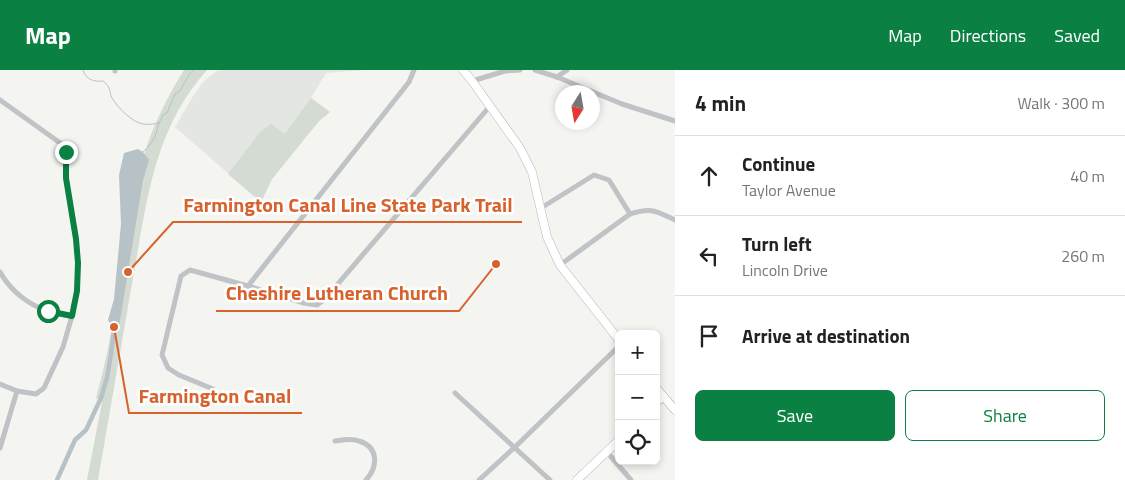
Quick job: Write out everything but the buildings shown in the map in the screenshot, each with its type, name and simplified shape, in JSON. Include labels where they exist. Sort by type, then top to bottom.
[{"type":"main road","points":[[463,70],[520,148],[532,172],[547,237],[560,265],[615,335]]},
{"type":"main road","points":[[660,393],[675,410]]},
{"type":"main road","points":[[660,399],[663,396]]},
{"type":"main road","points":[[577,480],[615,444]]},
{"type":"street","points":[[248,286],[409,82],[414,70]]},
{"type":"street","points":[[472,81],[506,71],[520,70]]},
{"type":"street","points":[[535,70],[622,104],[675,121]]},
{"type":"street","points":[[556,77],[568,70]]},
{"type":"street","points":[[0,100],[63,145],[66,152],[66,178],[78,263],[77,291],[72,316],[63,347],[44,388],[36,394],[16,391],[0,384]]},
{"type":"street","points":[[213,390],[178,376],[168,368],[162,355],[181,276],[190,270],[304,304],[317,305],[325,299],[490,106]]},
{"type":"street","points":[[541,208],[594,175],[609,180],[630,214]]},
{"type":"street","points":[[560,265],[630,214],[641,210],[655,210],[675,220]]},
{"type":"street","points":[[0,272],[17,293],[32,304],[48,311],[72,316]]},
{"type":"street","points":[[479,480],[615,350]]},
{"type":"street","points":[[0,448],[16,391]]},
{"type":"street","points":[[455,393],[550,480]]},
{"type":"street","points":[[335,441],[347,439],[360,441],[369,447],[374,455],[375,465],[366,480]]},
{"type":"street","points":[[606,452],[631,480]]},
{"type":"shaded area","points":[[184,70],[207,70],[188,94],[174,119],[162,146],[154,173],[141,230],[98,480],[87,480],[102,402],[96,398],[113,323],[142,163],[157,120]]},
{"type":"shaded area","points":[[218,70],[365,70],[326,73],[311,98],[330,112],[319,121],[272,179],[261,202],[175,127],[203,82]]},
{"type":"shaded area","points":[[311,98],[330,112],[319,121],[272,179],[261,202],[228,174],[260,132],[271,124],[285,134]]},
{"type":"shaded area","points":[[138,149],[149,160],[143,180],[119,327],[111,326],[108,320],[114,299],[121,224],[119,175],[124,153]]},
{"type":"waterway","points":[[83,70],[91,80],[106,83],[112,98],[130,118],[143,124],[159,123]]},
{"type":"waterway","points":[[143,152],[155,137],[159,123],[163,115],[167,113],[175,94],[180,91],[190,73],[194,70]]},
{"type":"waterway","points":[[57,480],[75,440],[86,430],[101,398],[107,378],[115,322]]},
{"type":"place","name":"Cheshire Lutheran Church","points":[[496,264]]},
{"type":"place","name":"Farmington Canal Line State Park Trail","points":[[128,272]]},
{"type":"place","name":"Farmington Canal","points":[[114,327]]},
{"type":"route","points":[[48,311],[72,316],[77,291],[78,263],[66,178],[66,152]]}]
